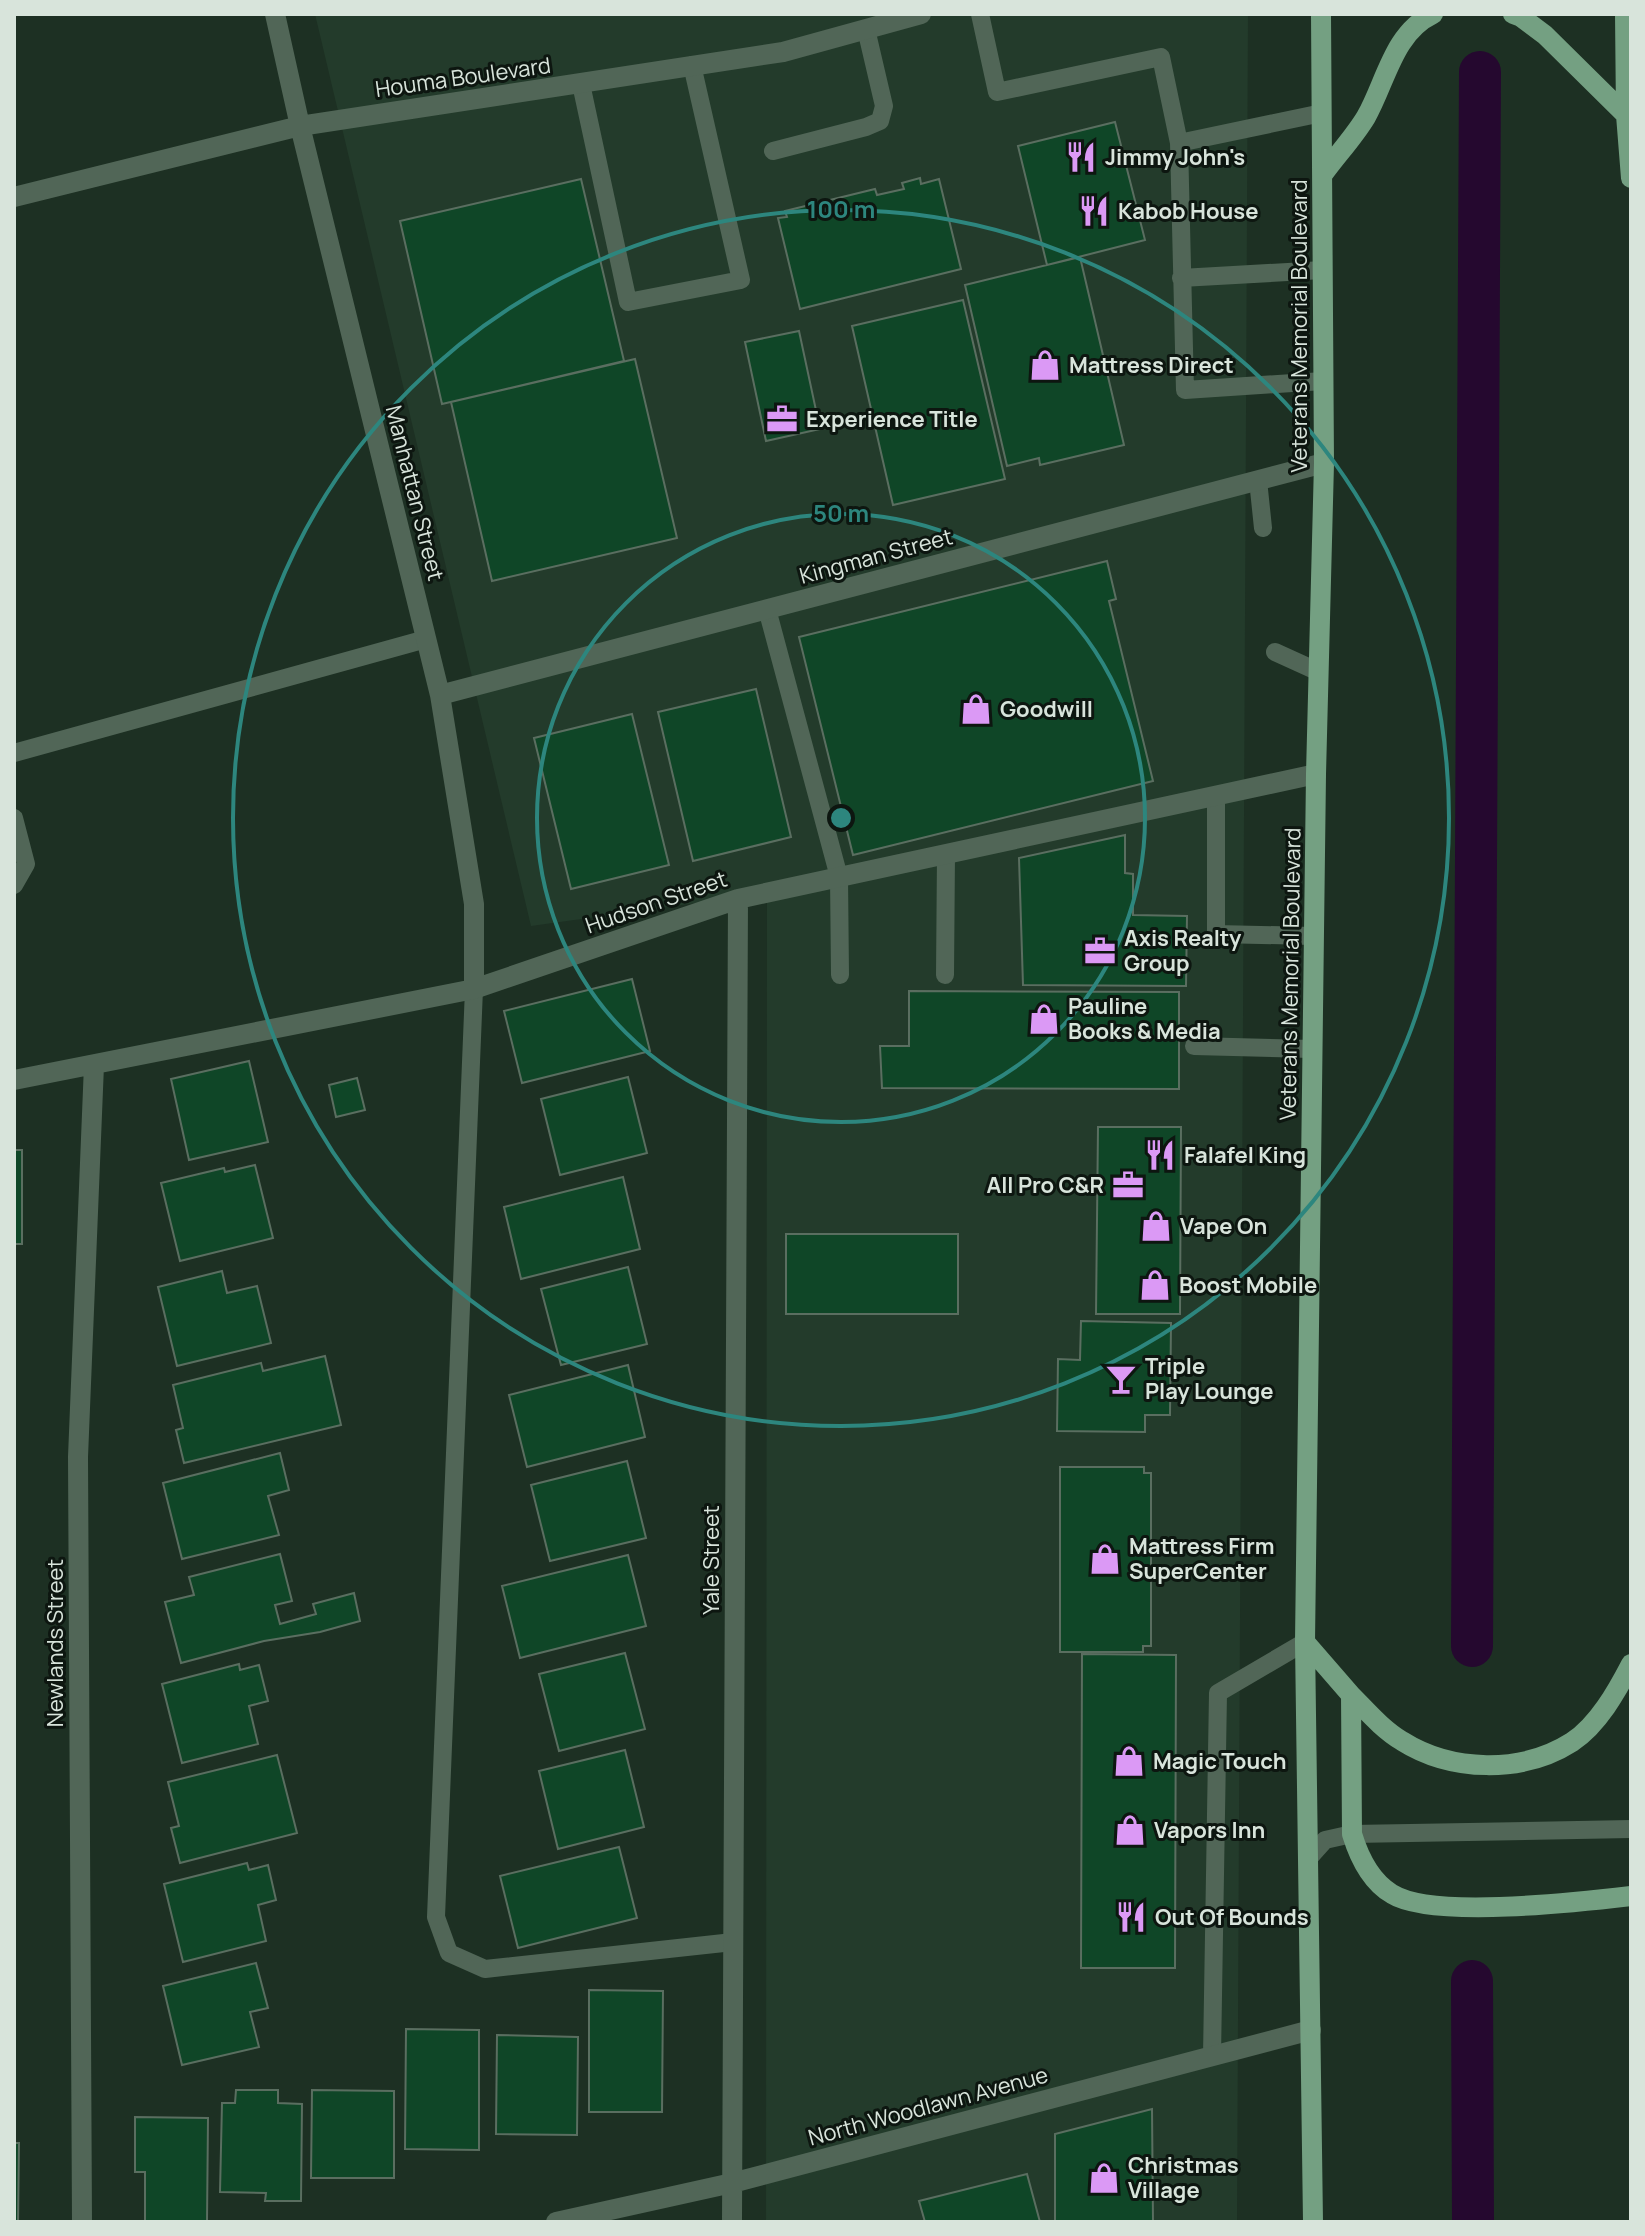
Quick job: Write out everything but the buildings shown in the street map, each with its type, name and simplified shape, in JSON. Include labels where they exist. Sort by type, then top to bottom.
[{"type":"main road","name":"Veterans Memorial Boulevard","points":[[1313,2222],[1305,1642],[1316,774],[1324,463],[1321,14]]},
{"type":"main road","points":[[1324,173],[1366,117],[1383,75],[1399,48],[1418,21],[1433,14]]},
{"type":"main road","points":[[1513,14],[1545,35],[1626,115]]},
{"type":"main road","points":[[1625,14],[1629,72],[1626,115],[1631,178]]},
{"type":"main road","points":[[1305,1642],[1378,1722],[1428,1755],[1452,1762],[1500,1765],[1539,1758],[1574,1741],[1612,1701],[1631,1664]]},
{"type":"main road","points":[[1351,1695],[1352,1834],[1369,1872],[1392,1894],[1424,1906],[1564,1903],[1631,1896]]},
{"type":"street","name":"Manhattan Street","points":[[275,14],[440,695],[474,904],[474,989]]},
{"type":"street","name":"Houma Boulevard","points":[[14,197],[300,126],[783,52],[920,14]]},
{"type":"street","name":"Kingman Street","points":[[440,695],[1324,463]]},
{"type":"street","name":"Hudson Street","points":[[14,1080],[474,989],[738,899],[1316,774]]},
{"type":"street","name":"Yale Street","points":[[732,2222],[738,899]]},
{"type":"street","name":"Newlands Street","points":[[82,2222],[78,1457],[94,1065]]},
{"type":"street","name":"North Woodlawn Avenue","points":[[556,2222],[732,2183],[1311,2030]]},
{"type":"lane","points":[[980,14],[997,92],[1161,57],[1179,143],[1185,390],[1323,381]]},
{"type":"lane","points":[[773,151],[880,121],[884,106],[866,29]]},
{"type":"lane","points":[[581,84],[628,302],[741,280],[692,65]]},
{"type":"lane","points":[[1179,143],[1322,113]]},
{"type":"lane","points":[[1181,278],[1323,270]]},
{"type":"lane","points":[[1258,480],[1263,528]]},
{"type":"lane","points":[[767,609],[839,877],[840,975]]},
{"type":"lane","points":[[14,753],[426,639]]},
{"type":"lane","points":[[1275,652],[1319,672]]},
{"type":"lane","points":[[1216,797],[1216,934],[1314,936]]},
{"type":"lane","points":[[14,818],[26,864],[14,885]]},
{"type":"lane","points":[[945,975],[946,854]]},
{"type":"lane","points":[[474,989],[436,1917],[449,1953],[485,1969],[733,1942]]},
{"type":"lane","points":[[1194,1046],[1312,1049]]},
{"type":"lane","points":[[1212,2056],[1218,1693],[1305,1642]]},
{"type":"lane","points":[[1308,1859],[1325,1840],[1352,1834],[1631,1829]]},
{"type":"shaded area","points":[[315,14],[1248,14],[1237,2222],[766,2222],[767,893],[531,926]]},
{"type":"waterway","points":[[1472,1646],[1480,72]]},
{"type":"waterway","points":[[1472,1981],[1473,2222]]},
{"type":"place","name":"Jimmy John's","points":[[1081,157]]},
{"type":"place","name":"Kabob House","points":[[1094,211]]},
{"type":"place","name":"Mattress Direct","points":[[1045,365]]},
{"type":"place","name":"Experience Title","points":[[782,419]]},
{"type":"place","name":"Goodwill","points":[[976,709]]},
{"type":"place","name":"Axis Realty Group","points":[[1100,951]]},
{"type":"place","name":"Pauline Books & Media","points":[[1044,1019]]},
{"type":"place","name":"Falafel King","points":[[1160,1155]]},
{"type":"place","name":"All Pro C&R","points":[[1128,1185]]},
{"type":"place","name":"Vape On","points":[[1156,1226]]},
{"type":"place","name":"Boost Mobile","points":[[1155,1285]]},
{"type":"place","name":"Triple Play Lounge","points":[[1121,1379]]},
{"type":"place","name":"Mattress Firm SuperCenter","points":[[1105,1559]]},
{"type":"place","name":"Magic Touch","points":[[1129,1761]]},
{"type":"place","name":"Vapors Inn","points":[[1130,1830]]},
{"type":"place","name":"Out Of Bounds","points":[[1131,1917]]},
{"type":"place","name":"Christmas Village","points":[[1104,2178]]}]
